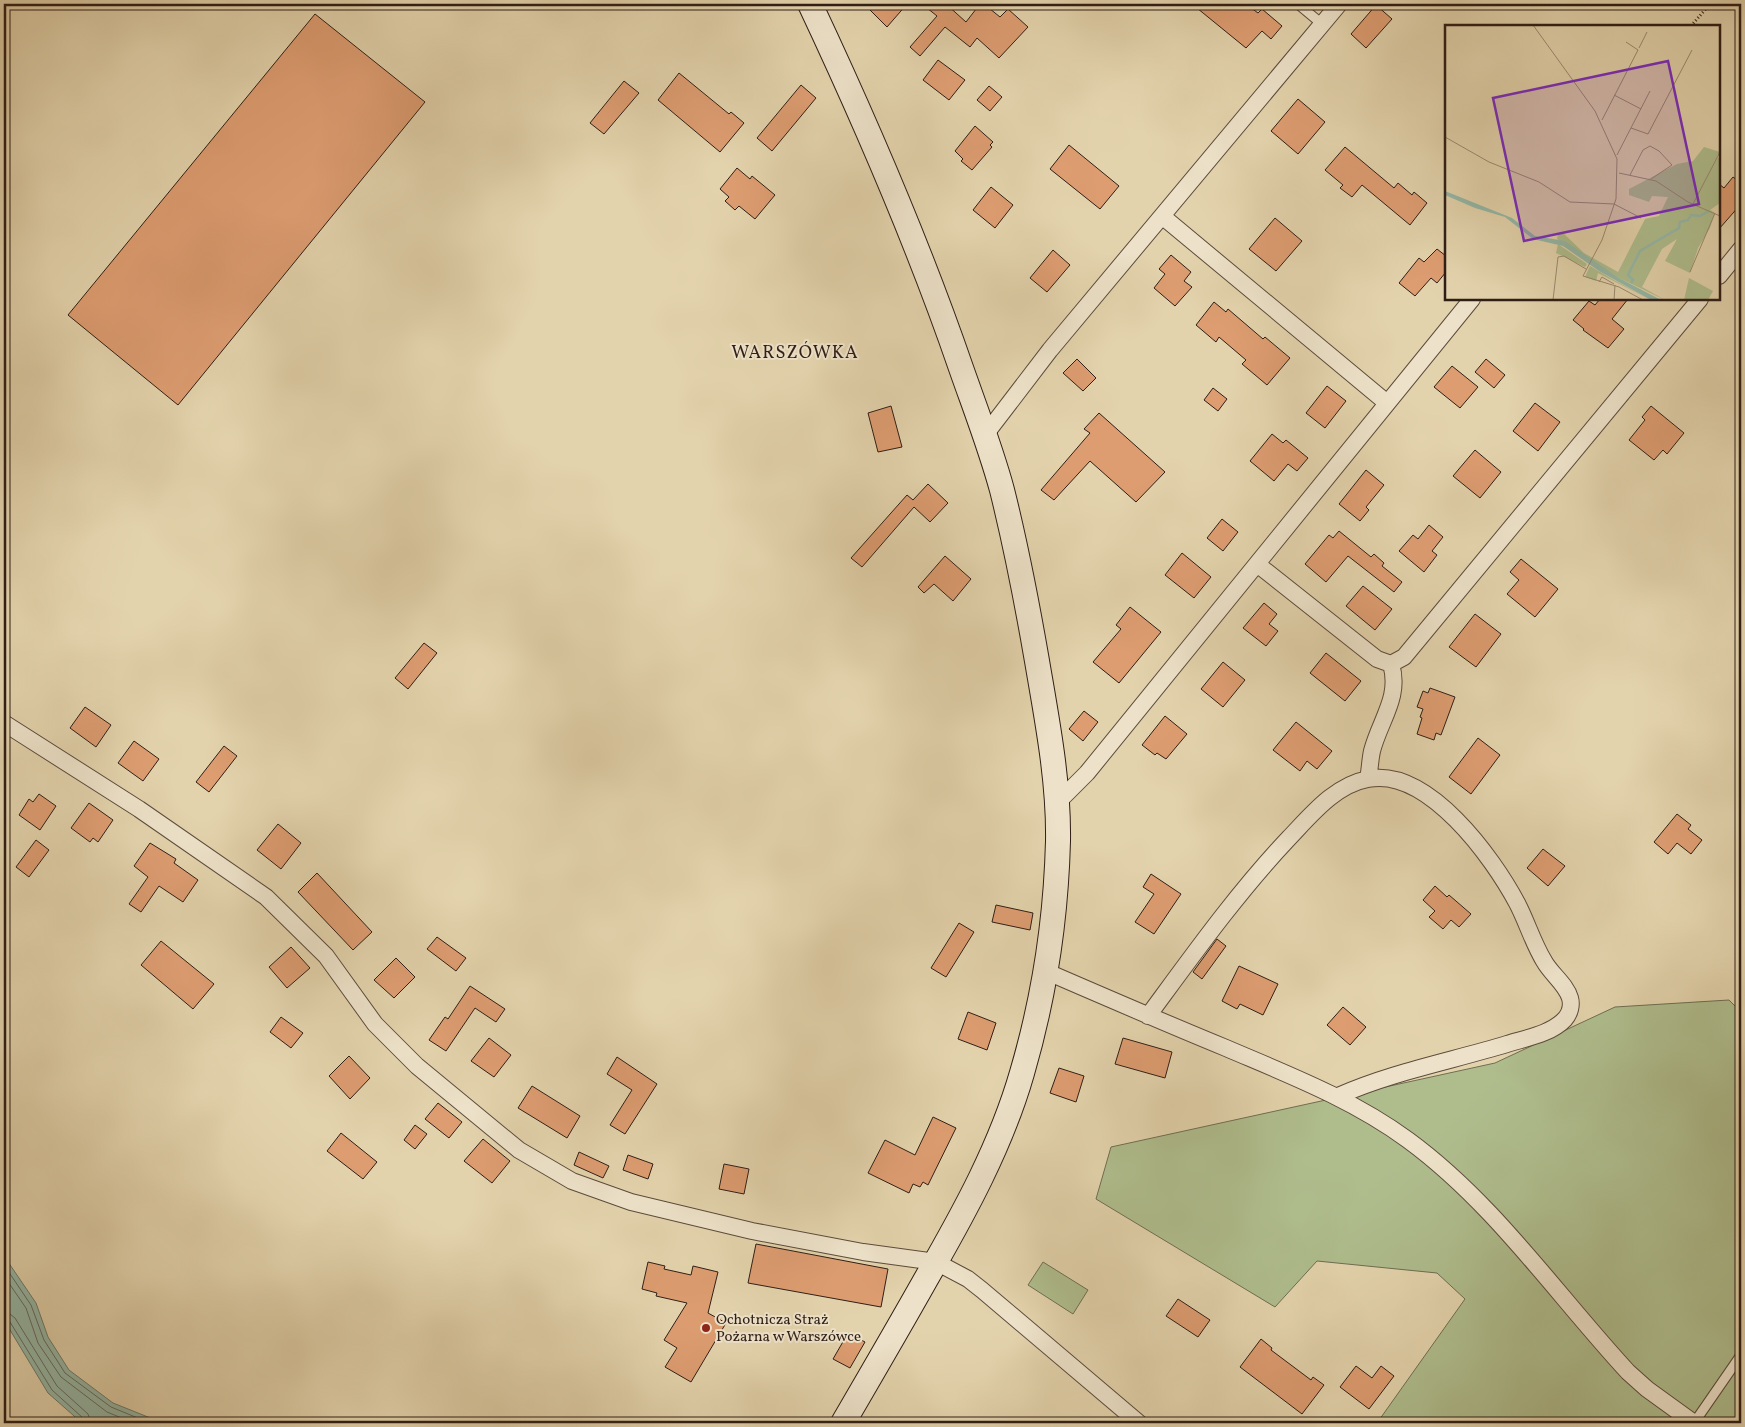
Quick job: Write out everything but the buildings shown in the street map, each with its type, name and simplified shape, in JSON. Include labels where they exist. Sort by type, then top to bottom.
[{"type":"street","points":[[810,4],[860,111],[893,188],[948,330],[985,435],[1008,516],[1029,614],[1045,708],[1057,803],[1058,840],[1055,886],[1045,971],[1024,1066],[1005,1124],[985,1171],[936,1262],[843,1423]]},
{"type":"street","points":[[985,435],[1033,371],[1339,4]]},
{"type":"street","points":[[1162,216],[1387,403]]},
{"type":"street","points":[[1720,275],[1741,249]]},
{"type":"street","points":[[1057,803],[1087,773],[1471,300]]},
{"type":"street","points":[[1257,564],[1377,659],[1391,664],[1404,657],[1699,300]]},
{"type":"street","points":[[1368,778],[1372,751],[1394,694],[1395,682],[1391,664]]},
{"type":"street","points":[[4,723],[139,809],[266,897],[326,956],[375,1024],[417,1066],[519,1150],[572,1181],[631,1202],[752,1231],[863,1252],[936,1262],[968,1278],[1139,1423]]},
{"type":"street","points":[[1148,1016],[1223,915],[1273,855],[1326,801],[1353,783],[1368,778],[1397,780],[1431,798],[1464,827],[1477,842],[1511,894],[1545,963],[1570,997],[1570,1012],[1566,1018],[1546,1031],[1487,1050],[1376,1081],[1338,1096]]},
{"type":"street","points":[[1045,971],[1338,1096],[1409,1140],[1462,1186],[1500,1224],[1628,1372],[1648,1390],[1694,1423]]},
{"type":"lane","points":[[1298,4],[1322,24]]},
{"type":"lane","points":[[1694,1423],[1741,1355]]},
{"type":"path","points":[[1692,25],[1710,4]]},
{"type":"shaded area","points":[[1729,1000],[1741,1012],[1741,1423],[1377,1423],[1465,1299],[1437,1273],[1317,1261],[1275,1307],[1096,1199],[1111,1147],[1495,1063],[1615,1007]]},
{"type":"shaded area","points":[[1043,1262],[1088,1290],[1073,1314],[1028,1285]]},
{"type":"water","points":[[4,1256],[36,1303],[48,1337],[69,1370],[113,1403],[163,1423],[82,1423],[48,1393],[4,1320]]},
{"type":"place","name":"Ochotnicza Straż Pożarna w Warszówce","points":[[706,1328]]},
{"type":"district","name":"WARSZÓWKA","points":[[795,352]]}]
